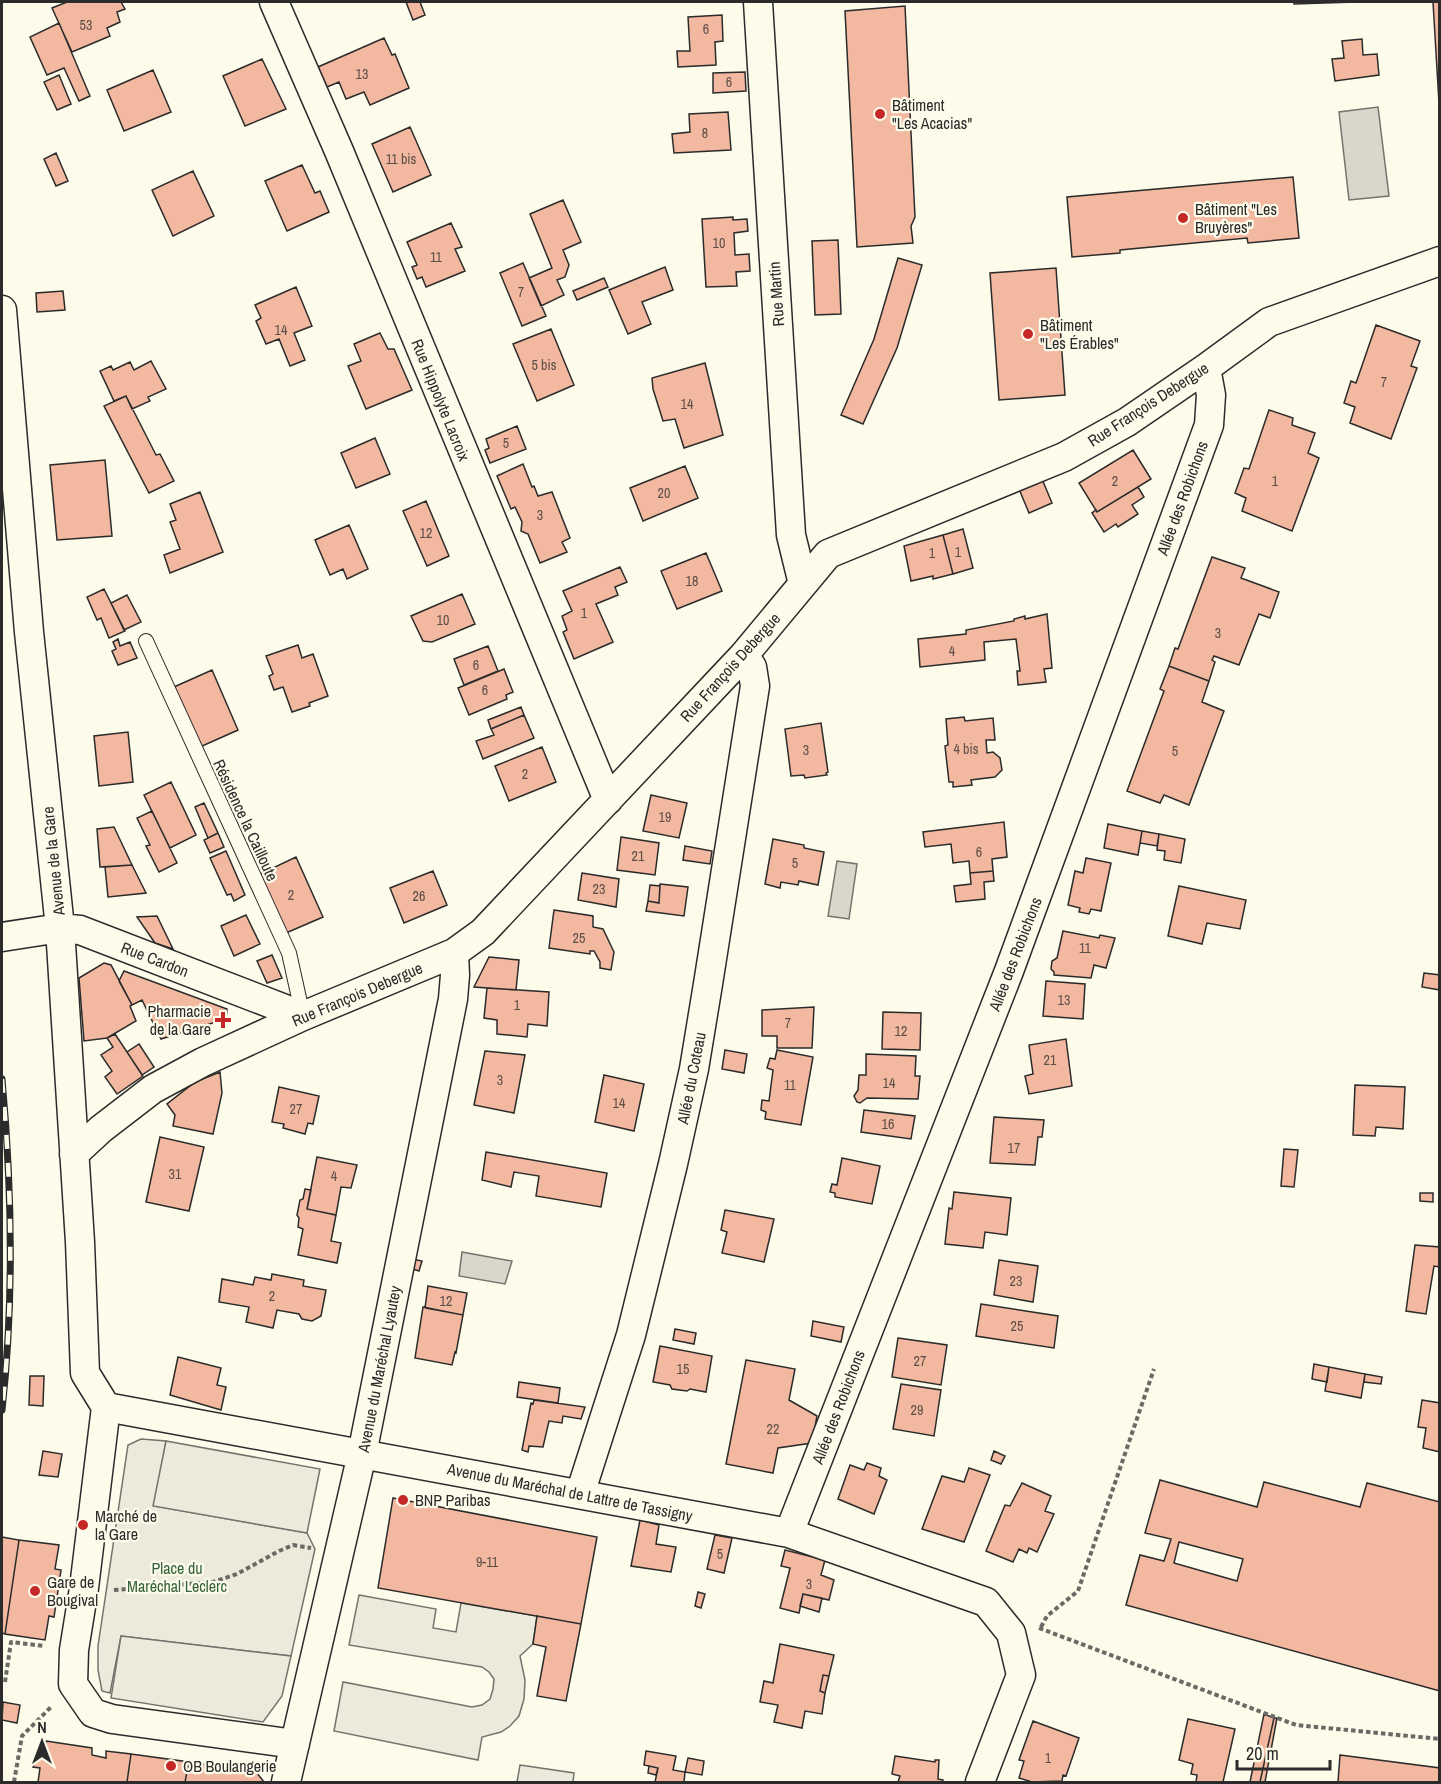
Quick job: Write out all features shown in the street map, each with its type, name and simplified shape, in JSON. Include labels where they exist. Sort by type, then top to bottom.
[{"type":"street","name":"Rue Hippolyte Lacroix","points":[[274,2],[334,140],[608,800]]},
{"type":"street","name":"Rue Martin","points":[[758,2],[791,535],[803,584]]},
{"type":"street","name":"Rue François Debergue","points":[[74,1154],[101,1129],[153,1089],[202,1062],[303,1016],[454,953],[483,932],[744,656],[828,554],[1064,458],[1127,422],[1269,322],[1440,261]]},
{"type":"street","name":"Avenue de la Gare","points":[[2,310],[29,632],[60,928],[80,1242],[85,1373],[106,1407]]},
{"type":"street","name":"Allée des Robichons","points":[[789,1533],[1009,971],[1209,425],[1211,395],[1206,368]]},
{"type":"street","name":"Allée du Coteau","points":[[580,1494],[631,1335],[674,1164],[694,1068],[754,686],[752,667],[744,656]]},
{"type":"street","name":"Rue Cardon","points":[[2,937],[60,928],[80,930],[303,1016]]},
{"type":"street","name":"Avenue du Maréchal Lyautey","points":[[286,1782],[362,1454],[453,999],[454,953]]},
{"type":"street","name":"Avenue du Maréchal de Lattre de Tassigny","points":[[106,1407],[789,1533],[986,1602],[1011,1634]]},
{"type":"street","points":[[106,1407],[84,1588],[74,1650],[73,1684],[93,1713],[112,1719],[295,1744]]},
{"type":"street","points":[[980,1782],[1021,1675],[1011,1634]]},
{"type":"lane","name":"Résidence la Cailloute","points":[[146,641],[289,953],[303,1016]]},
{"type":"path","points":[[1041,1628],[1047,1616],[1078,1591],[1154,1369]]},
{"type":"path","points":[[84,1588],[107,1591],[213,1582],[237,1574],[294,1545],[338,1554]]},
{"type":"path","points":[[1011,1634],[1041,1628],[1296,1725],[1440,1739]]},
{"type":"path","points":[[5,1682],[11,1642],[74,1650]]},
{"type":"path","points":[[14,1782],[22,1736],[73,1684]]},
{"type":"green space","name":"Place du Maréchal Leclerc","points":[[141,1439],[166,1441],[154,1506],[307,1533],[315,1549],[291,1656],[121,1636],[110,1693],[102,1691],[98,1670],[98,1646],[128,1445]]},
{"type":"green space","points":[[520,1765],[574,1773],[573,1782],[517,1782]]},
{"type":"shaded area","points":[[1378,107],[1389,196],[1349,200],[1339,112]]},
{"type":"shaded area","points":[[837,861],[857,864],[849,919],[828,916]]},
{"type":"shaded area","points":[[462,1252],[512,1261],[505,1284],[459,1276]]},
{"type":"shaded area","name":"Place du Maréchal Leclerc","points":[[166,1441],[320,1469],[307,1533],[153,1506]]},
{"type":"shaded area","points":[[359,1595],[436,1609],[433,1628],[456,1632],[461,1603],[537,1616],[533,1644],[520,1656],[525,1680],[524,1699],[519,1716],[501,1732],[482,1737],[478,1760],[334,1731],[343,1682],[472,1707],[482,1705],[490,1699],[493,1689],[494,1679],[482,1667],[349,1645]]},
{"type":"shaded area","name":"Place du Maréchal Leclerc","points":[[121,1636],[291,1656],[282,1696],[263,1722],[111,1698]]},
{"type":"building","points":[[67,2],[121,2],[125,9],[117,12],[120,22],[107,28],[110,36],[72,52],[52,8]]},
{"type":"building","points":[[406,2],[420,2],[425,15],[413,20]]},
{"type":"building","points":[[1294,2],[1356,2],[1294,4]]},
{"type":"building","points":[[1433,2],[1440,2],[1440,120]]},
{"type":"building","name":"Bâtiment \"Les Acacias\"","points":[[905,6],[915,217],[911,226],[913,243],[857,247],[845,11]]},
{"type":"building","points":[[722,15],[723,41],[715,42],[716,65],[678,67],[677,51],[690,51],[688,17]]},
{"type":"building","points":[[59,23],[90,96],[79,101],[64,68],[47,75],[30,37]]},
{"type":"building","points":[[384,38],[392,55],[395,54],[409,88],[370,105],[364,92],[346,99],[339,82],[327,87],[318,67]]},
{"type":"building","points":[[1362,39],[1363,55],[1377,54],[1379,75],[1335,81],[1332,59],[1344,58],[1342,41]]},
{"type":"building","points":[[262,59],[286,109],[245,126],[223,76]]},
{"type":"building","points":[[153,70],[171,112],[124,131],[107,90]]},
{"type":"building","points":[[745,72],[746,91],[713,93],[713,73]]},
{"type":"building","points":[[59,75],[71,104],[57,110],[44,82]]},
{"type":"building","points":[[728,112],[731,150],[674,153],[672,134],[690,132],[689,114]]},
{"type":"building","points":[[410,127],[431,175],[393,192],[372,144]]},
{"type":"building","points":[[56,153],[68,181],[56,186],[44,159]]},
{"type":"building","points":[[302,165],[315,193],[320,191],[329,212],[287,231],[265,181]]},
{"type":"building","points":[[193,171],[214,216],[173,236],[152,190]]},
{"type":"building","name":"Bâtiment \"Les Bruyères\"","points":[[1293,177],[1299,238],[1248,243],[1247,238],[1072,257],[1067,197]]},
{"type":"building","points":[[563,200],[581,242],[563,250],[569,265],[565,277],[557,280],[564,295],[541,306],[529,278],[552,268],[530,214]]},
{"type":"building","points":[[733,217],[733,220],[747,219],[748,231],[734,233],[735,255],[749,254],[750,271],[736,272],[737,286],[706,287],[702,219]]},
{"type":"building","points":[[451,223],[462,247],[455,249],[465,271],[426,287],[422,277],[417,279],[412,267],[417,265],[407,242]]},
{"type":"building","points":[[838,240],[841,314],[815,315],[812,241]]},
{"type":"building","points":[[898,258],[922,265],[897,348],[863,424],[841,415],[874,339]]},
{"type":"building","points":[[523,263],[546,316],[522,326],[500,273]]},
{"type":"building","points":[[665,267],[673,290],[642,302],[651,324],[628,334],[609,290]]},
{"type":"building","name":"Bâtiment \"Les Érables\"","points":[[1056,268],[1065,395],[999,400],[990,273]]},
{"type":"building","points":[[604,278],[608,287],[577,300],[573,291]]},
{"type":"building","points":[[296,287],[312,326],[294,333],[305,360],[290,366],[279,339],[266,344],[256,321],[261,318],[255,305]]},
{"type":"building","points":[[63,291],[65,310],[37,312],[36,293]]},
{"type":"building","points":[[1376,325],[1420,341],[1411,366],[1417,368],[1391,439],[1350,423],[1355,407],[1344,403],[1351,381],[1356,383]]},
{"type":"building","points":[[551,329],[574,385],[537,401],[513,344]]},
{"type":"building","points":[[380,333],[388,349],[394,349],[412,390],[366,409],[348,366],[361,361],[354,344]]},
{"type":"building","points":[[151,361],[166,389],[148,397],[150,401],[132,409],[126,396],[114,401],[100,371],[111,366],[113,370],[130,362],[134,370]]},
{"type":"building","points":[[705,363],[723,435],[684,448],[675,419],[663,421],[652,378]]},
{"type":"building","points":[[126,396],[156,455],[160,454],[174,481],[149,493],[104,406]]},
{"type":"building","points":[[1269,410],[1293,418],[1292,425],[1315,433],[1308,453],[1319,458],[1292,531],[1242,511],[1246,498],[1235,493],[1244,468],[1249,469]]},
{"type":"building","points":[[517,426],[526,449],[490,463],[485,450],[489,448],[486,439]]},
{"type":"building","points":[[375,438],[390,474],[356,488],[341,453]]},
{"type":"building","points":[[1133,450],[1151,479],[1097,512],[1079,483]]},
{"type":"building","points":[[105,460],[112,536],[57,540],[50,465]]},
{"type":"building","points":[[523,464],[538,496],[552,492],[570,538],[562,542],[567,552],[540,563],[528,534],[521,531],[522,522],[515,507],[511,509],[497,476]]},
{"type":"building","points":[[685,466],[698,498],[643,521],[630,488]]},
{"type":"building","points":[[1042,479],[1052,503],[1029,513],[1019,489]]},
{"type":"building","points":[[1138,487],[1144,497],[1132,505],[1138,514],[1118,527],[1116,524],[1104,532],[1092,513]]},
{"type":"building","points":[[200,492],[223,552],[170,573],[164,555],[180,549],[170,522],[176,520],[170,504]]},
{"type":"building","points":[[426,501],[449,556],[427,566],[403,511]]},
{"type":"building","points":[[349,525],[368,569],[347,579],[343,569],[330,575],[315,540]]},
{"type":"building","points":[[963,529],[973,568],[953,574],[943,535]]},
{"type":"building","points":[[943,535],[953,574],[911,581],[904,546]]},
{"type":"building","points":[[706,553],[722,591],[677,609],[661,571]]},
{"type":"building","points":[[1212,557],[1245,568],[1241,578],[1279,592],[1270,618],[1259,614],[1239,665],[1214,656],[1212,660],[1215,662],[1209,681],[1169,666],[1175,648],[1178,649]]},
{"type":"building","points":[[620,567],[627,582],[615,587],[618,595],[596,604],[613,642],[574,659],[563,632],[567,630],[562,616],[572,611],[563,591]]},
{"type":"building","points":[[104,589],[125,631],[109,638],[101,618],[97,620],[87,597]]},
{"type":"building","points":[[462,594],[475,624],[432,642],[423,641],[411,616]]},
{"type":"building","points":[[127,595],[141,622],[124,630],[111,603]]},
{"type":"building","points":[[1047,614],[1052,668],[1044,669],[1046,682],[1018,685],[1017,671],[1020,671],[1016,639],[984,642],[985,660],[920,667],[918,639],[966,634],[966,630],[1014,621],[1014,619],[1025,616],[1025,619]]},
{"type":"building","points":[[118,639],[120,646],[130,642],[137,658],[118,665],[112,651],[116,649],[113,642]]},
{"type":"building","points":[[298,645],[302,658],[313,654],[328,696],[309,703],[310,706],[292,712],[283,687],[274,690],[269,676],[273,674],[266,656]]},
{"type":"building","points":[[488,646],[498,671],[464,685],[454,659]]},
{"type":"building","points":[[1169,666],[1209,681],[1202,702],[1224,711],[1189,805],[1164,795],[1160,803],[1127,791],[1164,691],[1160,689]]},
{"type":"building","points":[[504,669],[513,692],[506,695],[507,699],[469,715],[458,688]]},
{"type":"building","points":[[212,670],[238,730],[200,747],[174,687]]},
{"type":"building","points":[[521,707],[524,715],[491,729],[488,720]]},
{"type":"building","points":[[524,715],[534,738],[483,759],[476,741],[494,735],[491,729]]},
{"type":"building","points":[[964,717],[965,721],[993,718],[995,740],[986,740],[987,753],[993,752],[1000,758],[1002,770],[995,777],[971,780],[972,785],[953,787],[953,782],[949,782],[945,746],[948,745],[946,719]]},
{"type":"building","points":[[821,723],[827,775],[805,778],[804,775],[791,776],[785,729]]},
{"type":"building","points":[[128,732],[133,782],[99,786],[94,736]]},
{"type":"building","points":[[542,747],[556,782],[509,801],[495,766]]},
{"type":"building","points":[[171,782],[196,835],[170,848],[144,795]]},
{"type":"building","points":[[651,795],[687,803],[679,838],[643,831]]},
{"type":"building","points":[[204,803],[218,833],[208,838],[195,807]]},
{"type":"building","points":[[152,811],[177,863],[159,872],[146,846],[150,845],[137,818]]},
{"type":"building","points":[[1004,822],[1007,857],[992,859],[993,871],[970,873],[969,861],[953,863],[951,844],[925,847],[923,832]]},
{"type":"building","points":[[1108,824],[1142,831],[1138,855],[1104,848]]},
{"type":"building","points":[[114,827],[132,865],[100,867],[97,829]]},
{"type":"building","points":[[1142,831],[1159,834],[1157,846],[1140,843]]},
{"type":"building","points":[[218,833],[224,847],[210,853],[204,840]]},
{"type":"building","points":[[1159,834],[1185,839],[1181,863],[1164,860],[1165,851],[1157,850]]},
{"type":"building","points":[[621,837],[659,843],[655,875],[617,870]]},
{"type":"building","points":[[773,839],[804,845],[804,848],[824,852],[818,885],[799,881],[798,885],[781,882],[780,888],[765,884]]},
{"type":"building","points":[[685,846],[712,851],[710,864],[683,860]]},
{"type":"building","points":[[226,851],[245,895],[234,901],[231,894],[227,895],[210,858]]},
{"type":"building","points":[[296,857],[323,917],[286,933],[260,874]]},
{"type":"building","points":[[1086,858],[1111,863],[1101,911],[1091,909],[1089,914],[1079,912],[1080,908],[1068,905],[1075,871],[1083,873]]},
{"type":"building","points":[[132,865],[146,893],[108,897],[105,867]]},
{"type":"building","points":[[433,871],[447,905],[404,923],[390,888]]},
{"type":"building","points":[[993,871],[994,881],[984,882],[985,899],[956,902],[954,886],[971,884],[970,873]]},
{"type":"building","points":[[582,873],[619,879],[616,907],[578,900]]},
{"type":"building","points":[[660,884],[688,887],[684,916],[646,911],[648,901],[659,903]]},
{"type":"building","points":[[650,885],[660,886],[659,903],[648,901]]},
{"type":"building","points":[[1179,886],[1246,900],[1240,929],[1207,923],[1202,944],[1168,936]]},
{"type":"building","points":[[554,910],[593,916],[593,927],[603,929],[614,952],[611,970],[600,968],[600,962],[594,951],[590,951],[590,954],[549,948]]},
{"type":"building","points":[[246,915],[260,944],[234,956],[221,926]]},
{"type":"building","points":[[157,916],[173,949],[155,943],[137,917]]},
{"type":"building","points":[[1063,931],[1099,938],[1100,935],[1115,938],[1106,968],[1094,965],[1091,978],[1054,975],[1051,969],[1052,961],[1057,958]]},
{"type":"building","points":[[272,955],[282,978],[267,983],[257,961]]},
{"type":"building","points":[[489,957],[519,960],[516,990],[474,987]]},
{"type":"building","points":[[104,963],[111,965],[132,1005],[130,1006],[136,1021],[107,1038],[84,1041],[79,978]]},
{"type":"building","points":[[124,971],[227,1009],[226,1019],[161,1039],[142,1000],[132,1005],[119,981]]},
{"type":"building","points":[[1424,973],[1440,975],[1440,990],[1422,987]]},
{"type":"building","points":[[1046,981],[1085,984],[1083,1019],[1043,1016]]},
{"type":"building","points":[[487,988],[549,992],[547,1026],[528,1024],[527,1037],[497,1034],[497,1020],[484,1018]]},
{"type":"building","points":[[814,1007],[812,1048],[777,1048],[777,1036],[762,1036],[762,1010]]},
{"type":"building","points":[[883,1012],[921,1013],[920,1050],[882,1049]]},
{"type":"building","points":[[115,1034],[143,1076],[117,1094],[105,1077],[112,1071],[101,1055],[113,1047],[107,1038]]},
{"type":"building","points":[[1066,1039],[1072,1086],[1029,1094],[1025,1076],[1033,1074],[1029,1045]]},
{"type":"building","points":[[139,1044],[154,1067],[142,1075],[127,1052]]},
{"type":"building","points":[[725,1050],[747,1054],[744,1073],[722,1069]]},
{"type":"building","points":[[777,1050],[813,1057],[801,1125],[765,1119],[766,1112],[761,1110],[762,1100],[769,1101],[773,1070],[767,1068],[770,1058],[775,1059]]},
{"type":"building","points":[[485,1051],[525,1055],[514,1113],[474,1105]]},
{"type":"building","points":[[866,1054],[916,1056],[915,1076],[920,1076],[918,1099],[867,1098],[860,1103],[857,1102],[854,1096],[858,1090],[859,1075],[866,1075]]},
{"type":"building","points":[[220,1072],[222,1093],[213,1134],[173,1126],[175,1115],[167,1104],[195,1082]]},
{"type":"building","points":[[604,1075],[644,1084],[634,1131],[595,1122]]},
{"type":"building","points":[[1355,1085],[1405,1087],[1403,1129],[1376,1127],[1375,1136],[1353,1135]]},
{"type":"building","points":[[279,1087],[319,1096],[313,1124],[308,1123],[305,1134],[283,1128],[284,1124],[272,1122]]},
{"type":"building","points":[[864,1110],[915,1116],[911,1139],[861,1132]]},
{"type":"building","points":[[994,1117],[1044,1120],[1042,1137],[1038,1137],[1035,1165],[990,1163]]},
{"type":"building","points":[[160,1137],[204,1147],[189,1211],[146,1202]]},
{"type":"building","points":[[1284,1149],[1298,1150],[1294,1187],[1281,1186]]},
{"type":"building","points":[[486,1152],[607,1173],[601,1207],[536,1196],[539,1176],[514,1172],[511,1187],[482,1180]]},
{"type":"building","points":[[317,1157],[357,1165],[351,1188],[341,1187],[336,1215],[307,1209]]},
{"type":"building","points":[[842,1158],[880,1166],[872,1204],[835,1197],[835,1193],[830,1192],[832,1184],[837,1185]]},
{"type":"building","points":[[305,1189],[311,1190],[307,1209],[336,1215],[331,1241],[341,1243],[337,1263],[298,1255],[303,1229],[298,1227],[297,1215]]},
{"type":"building","points":[[954,1192],[1011,1198],[1007,1235],[985,1232],[983,1248],[945,1244],[949,1208],[952,1209]]},
{"type":"building","points":[[1420,1193],[1433,1193],[1433,1202],[1420,1201]]},
{"type":"building","points":[[725,1210],[774,1219],[764,1262],[722,1253],[727,1232],[721,1230]]},
{"type":"building","points":[[1415,1245],[1440,1247],[1440,1267],[1434,1266],[1426,1314],[1406,1311]]},
{"type":"building","points":[[412,1259],[422,1261],[419,1271],[410,1268]]},
{"type":"building","points":[[999,1260],[1038,1266],[1033,1302],[994,1295]]},
{"type":"building","points":[[272,1274],[304,1280],[303,1286],[326,1290],[321,1316],[312,1321],[302,1319],[299,1314],[277,1310],[273,1328],[246,1322],[249,1307],[219,1302],[222,1279],[253,1285],[255,1277],[271,1280]]},
{"type":"building","points":[[428,1286],[467,1293],[463,1315],[425,1308]]},
{"type":"building","points":[[981,1304],[1058,1316],[1054,1348],[976,1336]]},
{"type":"building","points":[[423,1307],[463,1315],[452,1365],[415,1358]]},
{"type":"building","points":[[813,1321],[844,1327],[841,1342],[811,1336]]},
{"type":"building","points":[[675,1329],[696,1333],[694,1344],[673,1340]]},
{"type":"building","points":[[898,1338],[947,1345],[941,1385],[892,1377]]},
{"type":"building","points":[[660,1346],[712,1356],[706,1392],[672,1389],[670,1385],[653,1382]]},
{"type":"building","points":[[178,1357],[221,1368],[217,1385],[226,1387],[221,1410],[170,1395]]},
{"type":"building","points":[[746,1360],[795,1369],[789,1400],[817,1416],[812,1443],[778,1448],[773,1473],[726,1464]]},
{"type":"building","points":[[1314,1364],[1329,1367],[1327,1382],[1312,1379]]},
{"type":"building","points":[[1329,1367],[1365,1374],[1361,1398],[1325,1391]]},
{"type":"building","points":[[1365,1374],[1382,1377],[1381,1384],[1364,1382]]},
{"type":"building","points":[[30,1376],[44,1376],[43,1406],[29,1405]]},
{"type":"building","points":[[519,1382],[560,1388],[558,1403],[517,1397]]},
{"type":"building","points":[[901,1384],[941,1390],[934,1436],[893,1429]]},
{"type":"building","points":[[534,1400],[585,1407],[581,1419],[563,1416],[562,1423],[549,1421],[543,1447],[529,1446],[528,1452],[522,1450],[531,1403],[533,1404]]},
{"type":"building","points":[[1422,1400],[1440,1403],[1440,1452],[1423,1448],[1426,1428],[1418,1427]]},
{"type":"building","points":[[43,1451],[62,1454],[58,1477],[39,1475]]},
{"type":"building","points":[[994,1451],[1005,1456],[1001,1464],[991,1460]]},
{"type":"building","points":[[867,1463],[881,1468],[879,1476],[887,1480],[874,1514],[838,1499],[850,1465],[864,1470]]},
{"type":"building","points":[[969,1468],[990,1475],[964,1542],[922,1529],[942,1476],[964,1482]]},
{"type":"building","points":[[1160,1480],[1257,1507],[1264,1482],[1360,1507],[1367,1483],[1440,1502],[1440,1691],[1126,1605],[1140,1555],[1164,1561],[1171,1539],[1145,1533]],"holes":[[[1179,1542],[1243,1559],[1237,1581],[1174,1563]]]},
{"type":"building","points":[[1022,1483],[1051,1496],[1045,1511],[1054,1514],[1037,1552],[1029,1548],[1027,1553],[1019,1549],[1013,1562],[986,1551],[1005,1505],[1010,1506]]},
{"type":"building","points":[[393,1498],[597,1537],[581,1624],[378,1588]]},
{"type":"building","points":[[640,1520],[659,1525],[656,1544],[676,1547],[671,1572],[631,1566]]},
{"type":"building","points":[[715,1535],[732,1538],[724,1573],[707,1569]]},
{"type":"building","points":[[2,1537],[19,1540],[5,1634],[2,1633]]},
{"type":"building","name":"Gare de Bougival","points":[[19,1540],[59,1545],[55,1569],[61,1570],[59,1584],[54,1617],[49,1616],[45,1640],[5,1634]]},
{"type":"building","points":[[785,1550],[825,1560],[821,1575],[834,1580],[829,1600],[803,1594],[799,1613],[780,1608],[790,1568],[781,1566]]},
{"type":"building","points":[[698,1592],[705,1594],[701,1608],[695,1606]]},
{"type":"building","points":[[803,1594],[822,1598],[819,1612],[800,1606]]},
{"type":"building","points":[[537,1616],[581,1624],[566,1701],[537,1696],[546,1647],[533,1644]]},
{"type":"building","points":[[780,1644],[834,1655],[829,1676],[823,1675],[820,1691],[825,1693],[822,1714],[805,1711],[802,1728],[774,1722],[778,1705],[760,1702],[764,1681],[773,1683]]},
{"type":"building","points":[[823,1675],[829,1676],[825,1693],[820,1691]]},
{"type":"building","points":[[3,1702],[20,1705],[17,1723],[2,1720]]},
{"type":"building","points":[[1264,1714],[1274,1718],[1260,1782],[1250,1782]]},
{"type":"building","points":[[1274,1718],[1277,1718],[1265,1782],[1260,1782]]},
{"type":"building","points":[[1188,1719],[1235,1729],[1223,1782],[1196,1782],[1197,1775],[1191,1774],[1193,1764],[1179,1760]]},
{"type":"building","points":[[1033,1721],[1079,1738],[1066,1776],[1063,1775],[1062,1781],[1032,1782],[1019,1778],[1024,1761],[1019,1760]]},
{"type":"building","points":[[46,1741],[92,1748],[92,1755],[106,1758],[106,1751],[131,1754],[127,1782],[38,1782],[40,1768],[33,1767],[37,1748],[45,1749]]},
{"type":"building","points":[[646,1751],[676,1756],[673,1770],[685,1772],[684,1782],[655,1782],[658,1768],[644,1765]]},
{"type":"building","points":[[131,1754],[189,1762],[185,1782],[127,1782]]},
{"type":"building","points":[[1340,1755],[1440,1768],[1440,1782],[1338,1782]]},
{"type":"building","points":[[895,1756],[935,1762],[939,1760],[938,1779],[943,1780],[942,1782],[898,1782],[900,1776],[892,1774]]},
{"type":"building","points":[[688,1758],[704,1761],[702,1775],[685,1772]]},
{"type":"building","points":[[189,1762],[257,1773],[264,1782],[185,1782]]},
{"type":"building","points":[[649,1766],[658,1768],[656,1775],[648,1773]]},
{"type":"railway","points":[[2,1079],[10,1203],[10,1287],[2,1410]]},
{"type":"place","name":"Bâtiment \"Les Acacias\"","points":[[880,114]]},
{"type":"place","name":"Bâtiment \"Les Bruyères\"","points":[[1183,218]]},
{"type":"place","name":"Bâtiment \"Les Érables\"","points":[[1028,334]]},
{"type":"place","name":"Pharmacie de la Gare","points":[[223,1020]]},
{"type":"place","name":"BNP Paribas","points":[[403,1500]]},
{"type":"place","name":"Marché de la Gare","points":[[83,1525]]},
{"type":"place","name":"Gare de Bougival","points":[[35,1591]]},
{"type":"place","name":"OB Boulangerie","points":[[171,1766]]}]
